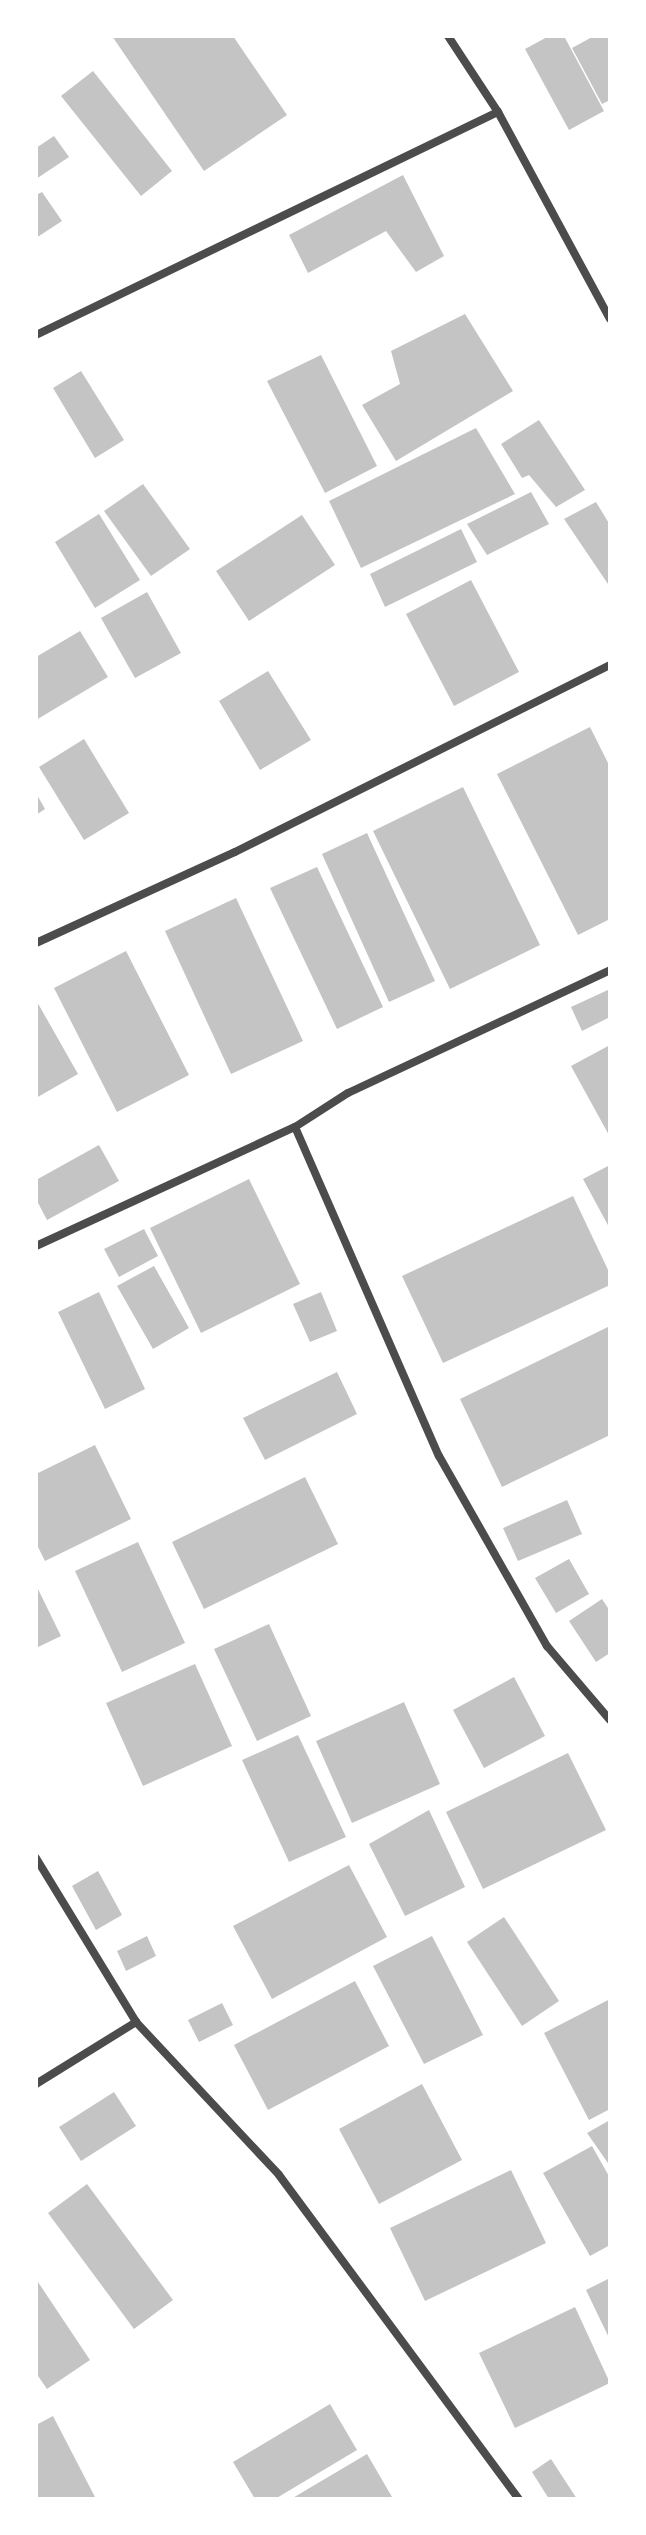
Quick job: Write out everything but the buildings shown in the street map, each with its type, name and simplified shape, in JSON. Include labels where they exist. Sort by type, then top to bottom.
[{"type":"street","points":[[448,36],[498,112],[610,319]]},
{"type":"street","points":[[36,335],[498,112]]},
{"type":"street","points":[[36,943],[235,852],[610,665]]},
{"type":"street","points":[[36,1246],[295,1127],[348,1093],[610,970]]},
{"type":"street","points":[[295,1127],[439,1456],[547,1646],[610,1720]]},
{"type":"street","points":[[36,1858],[136,2022],[279,2175],[519,2499]]},
{"type":"street","points":[[36,2084],[136,2022]]}]
